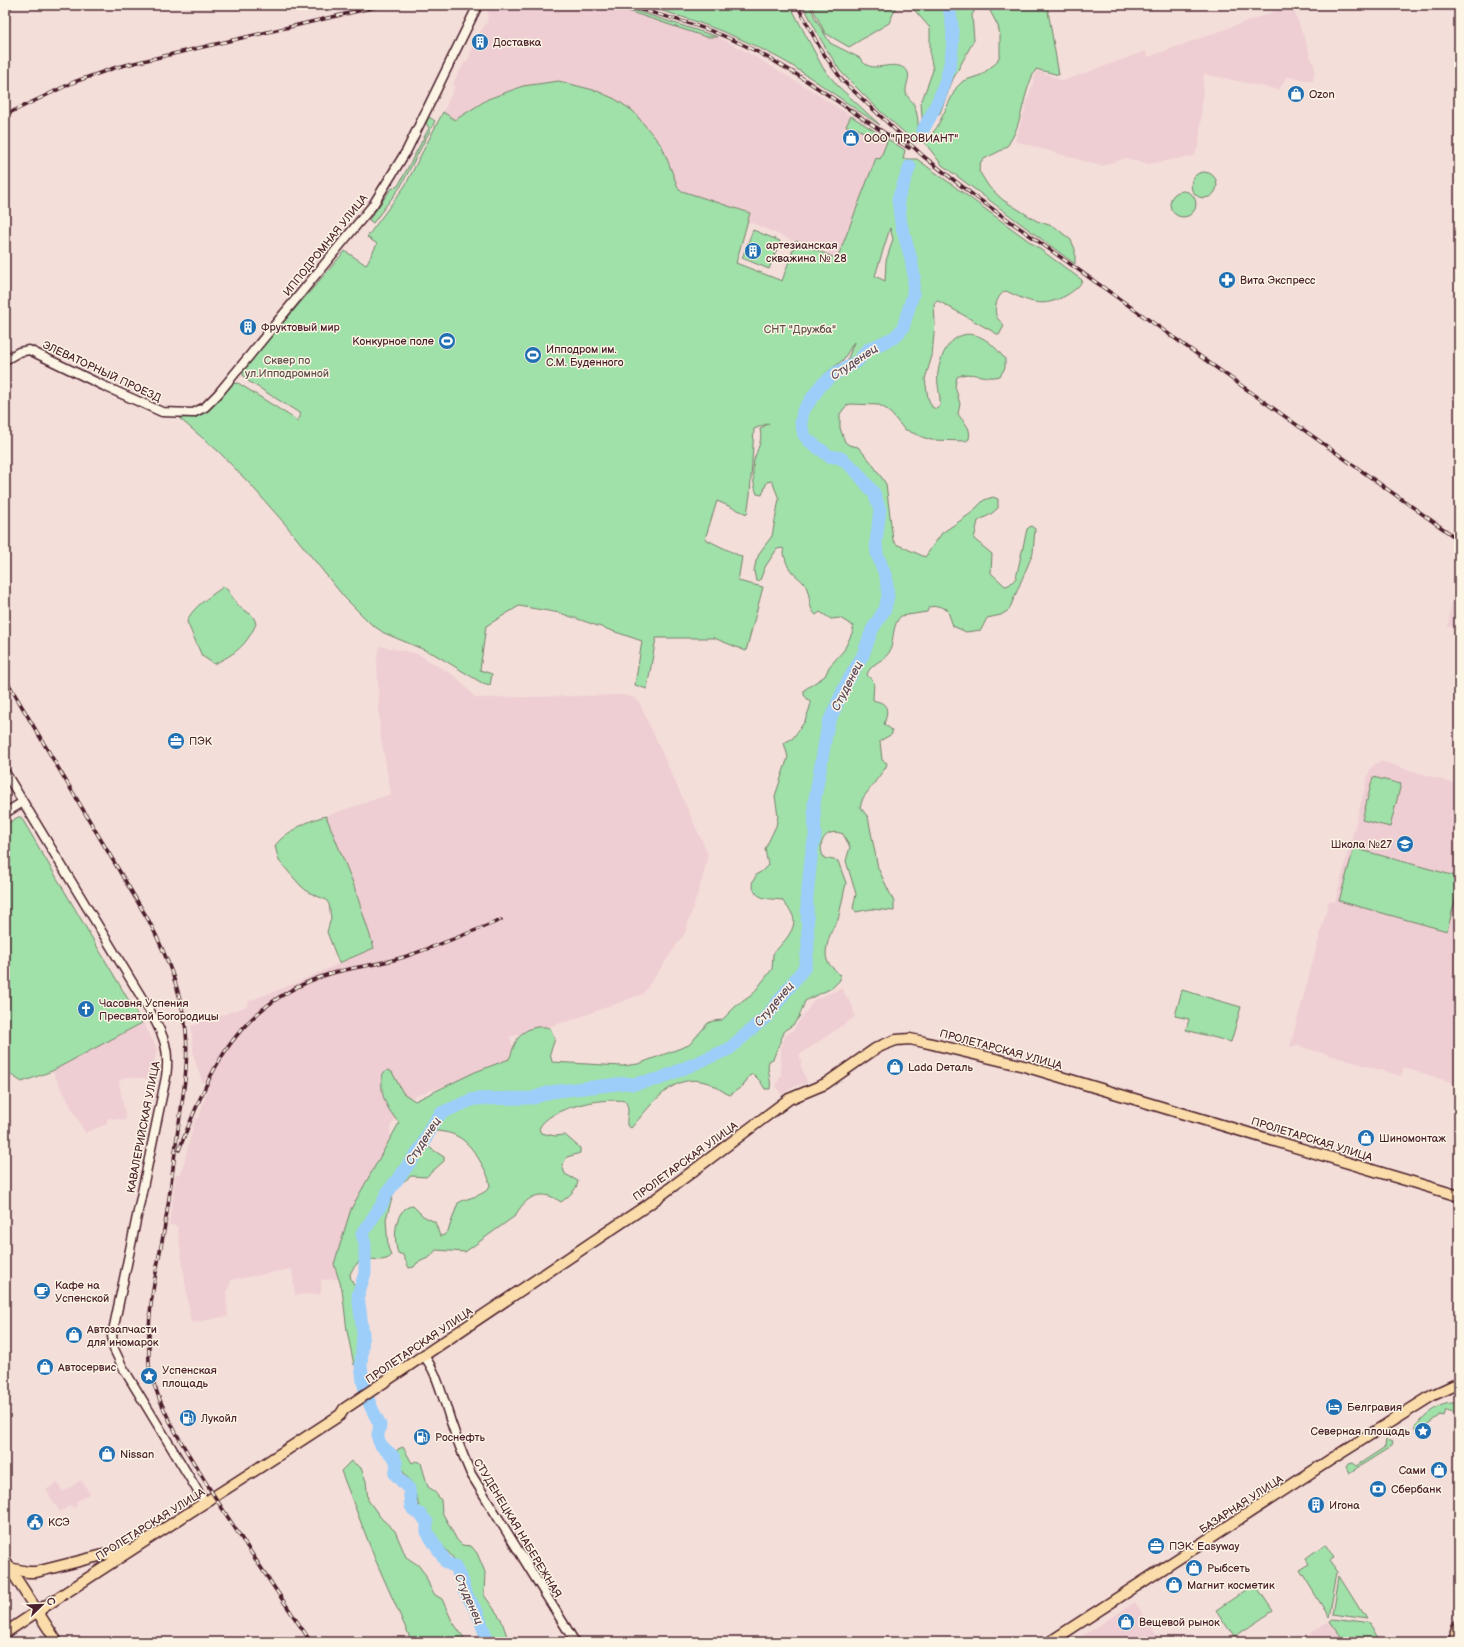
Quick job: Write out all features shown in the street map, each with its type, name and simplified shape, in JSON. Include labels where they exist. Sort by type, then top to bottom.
[{"type":"main road","name":"ПРОЛЕТАРСКАЯ УЛИЦА","points":[[5,1633],[135,1546],[205,1503],[340,1415],[344,1409],[423,1355],[649,1204],[788,1099],[825,1084],[875,1049],[896,1040],[910,1039],[1024,1066],[1459,1196]]},
{"type":"main road","name":"БАЗАРНАЯ УЛИЦА","points":[[1050,1642],[1339,1454],[1433,1395],[1459,1383]]},
{"type":"main road","points":[[1448,1388],[1459,1391]]},
{"type":"main road","points":[[7,1564],[28,1572],[36,1572],[135,1546]]},
{"type":"main road","points":[[7,1564],[57,1642]]},
{"type":"main road","points":[[1454,1642],[1459,1626]]},
{"type":"street","name":"ИППОДРОМНАЯ УЛИЦА","points":[[192,413],[205,407],[218,394],[369,210],[406,150],[478,5]]},
{"type":"street","name":"ЭЛЕВАТОРНЫЙ ПРОЕЗД","points":[[5,360],[22,350],[33,351],[104,386],[162,412],[192,413]]},
{"type":"street","name":"КАВАЛЕРИЙСКАЯ УЛИЦА","points":[[5,772],[151,1013],[166,1044],[168,1054],[166,1077],[112,1336],[114,1349],[122,1366],[205,1503]]},
{"type":"street","points":[[5,813],[23,802]]},
{"type":"street","name":"СТУДЕНЕЦКАЯ НАБЕРЕЖНАЯ","points":[[423,1355],[431,1364],[461,1452],[471,1474],[575,1642]]},
{"type":"shaded area","points":[[489,5],[610,5],[706,37],[718,37],[749,53],[905,150],[886,239],[837,260],[747,221],[749,213],[679,190],[662,146],[633,111],[607,96],[523,86],[488,99],[455,120],[443,112],[455,87],[453,86],[455,79],[465,62],[467,62],[480,32],[487,22]]},
{"type":"shaded area","points":[[1292,5],[1315,68],[1313,81],[1287,77],[1279,90],[1204,74],[1199,145],[1194,156],[1149,164],[1126,158],[1101,166],[1015,141],[1037,70],[1063,81],[1146,51],[1148,57]]},
{"type":"shaded area","points":[[1459,560],[1459,629],[1448,626]]},
{"type":"shaded area","points":[[380,646],[418,654],[456,677],[476,698],[622,695],[632,697],[639,702],[708,854],[703,877],[685,933],[643,994],[569,1021],[510,1037],[517,1060],[409,1098],[390,1127],[391,1147],[348,1278],[321,1280],[321,1294],[295,1295],[292,1269],[231,1280],[226,1296],[228,1316],[191,1323],[177,1226],[169,1225],[176,1174],[181,1174],[195,1118],[199,1118],[208,1086],[202,1081],[194,1058],[191,1026],[247,1006],[249,1001],[296,983],[374,948],[353,883],[326,816],[391,794],[380,733],[377,658]]},
{"type":"shaded area","points":[[1380,761],[1459,785],[1459,1085],[1404,1067],[1401,1076],[1299,1046],[1290,1047],[1329,901],[1335,902],[1370,768]]},
{"type":"shaded area","points":[[841,988],[853,1007],[855,1017],[799,1055],[802,1062],[800,1064],[808,1083],[795,1086],[781,1095],[776,1085],[781,1075],[781,1048],[785,1036],[793,1030],[814,1000]]},
{"type":"shaded area","points":[[143,1022],[157,1048],[151,1079],[127,1077],[119,1081],[126,1120],[107,1118],[107,1124],[85,1133],[52,1071]]},
{"type":"shaded area","points":[[81,1480],[90,1493],[76,1502],[78,1505],[73,1508],[71,1505],[60,1512],[46,1490],[57,1483],[63,1492]]},
{"type":"shaded area","name":"Вещевой рынок","points":[[1135,1602],[1161,1642],[1073,1642]]},
{"type":"shaded area","points":[[1330,1621],[1345,1642],[1299,1642]]},
{"type":"green space","points":[[610,5],[617,5],[718,37],[706,37]]},
{"type":"green space","points":[[641,5],[790,5],[823,68],[838,86],[880,125],[791,65],[773,55],[718,30],[680,16]]},
{"type":"green space","points":[[803,5],[810,5],[815,18],[830,43],[860,58],[870,66],[875,67],[894,65],[907,71],[909,76],[906,92],[914,105],[918,119],[917,142],[915,142],[879,110],[840,71],[821,40]]},
{"type":"green space","points":[[815,5],[897,5],[889,23],[849,47],[825,33],[813,9]]},
{"type":"green space","points":[[910,5],[978,5],[972,15],[974,40],[953,79],[940,113],[923,130],[921,103],[933,70],[930,55],[930,28]]},
{"type":"green space","points":[[991,5],[1047,5],[1059,75],[1036,69],[1028,87],[1017,127],[1008,145],[981,161],[979,171],[989,187],[1003,200],[1037,221],[1055,227],[1071,240],[1075,249],[1075,264],[942,165],[925,143],[937,127],[956,88],[963,81],[981,75],[996,63],[1000,55],[1000,35],[998,26],[989,9]]},
{"type":"green space","points":[[559,81],[597,91],[615,99],[633,111],[662,146],[679,190],[750,213],[736,263],[782,281],[796,241],[837,259],[876,158],[880,159],[888,139],[905,150],[903,159],[917,159],[1082,280],[1078,287],[1072,292],[1050,302],[1043,303],[1029,301],[1006,291],[1000,296],[996,303],[996,316],[1004,326],[999,335],[938,301],[934,303],[935,323],[932,356],[925,379],[928,398],[932,407],[936,409],[940,406],[938,372],[940,362],[949,345],[955,339],[962,335],[971,334],[980,337],[998,350],[1005,359],[1005,368],[1000,376],[989,377],[967,374],[957,377],[955,386],[960,404],[958,414],[968,428],[970,435],[969,439],[966,441],[931,440],[922,437],[904,429],[888,410],[879,405],[850,404],[846,406],[840,414],[840,428],[845,442],[849,445],[858,447],[871,462],[886,484],[893,540],[896,544],[925,557],[942,533],[970,514],[984,500],[993,497],[998,499],[998,508],[991,514],[978,521],[974,539],[992,554],[991,573],[1005,586],[1009,585],[1016,578],[1027,529],[1031,526],[1035,529],[1033,553],[1009,610],[1001,615],[987,618],[981,630],[966,632],[953,626],[947,609],[938,606],[929,607],[927,612],[901,616],[896,623],[890,651],[884,658],[871,668],[867,675],[874,682],[873,700],[882,703],[887,710],[884,724],[892,730],[892,734],[880,741],[882,760],[887,763],[886,767],[863,798],[860,807],[868,817],[878,868],[894,902],[894,911],[871,909],[856,912],[853,908],[856,894],[846,861],[850,847],[843,834],[837,832],[827,835],[822,842],[821,847],[824,858],[838,861],[846,883],[838,920],[831,933],[826,951],[828,962],[840,975],[840,980],[832,988],[805,1001],[799,1017],[793,1025],[785,1030],[773,1059],[769,1061],[768,1064],[770,1089],[765,1089],[753,1074],[749,1076],[744,1085],[730,1095],[712,1084],[705,1082],[693,1080],[682,1082],[663,1093],[631,1128],[627,1125],[628,1110],[625,1101],[616,1100],[591,1102],[565,1109],[544,1121],[539,1129],[541,1133],[555,1136],[565,1135],[580,1148],[580,1153],[567,1157],[562,1165],[565,1174],[578,1181],[572,1193],[561,1202],[547,1195],[535,1196],[524,1203],[515,1216],[465,1252],[436,1250],[430,1257],[417,1263],[414,1267],[409,1268],[403,1255],[398,1253],[396,1247],[396,1225],[402,1212],[413,1206],[423,1216],[435,1222],[440,1236],[444,1235],[448,1231],[458,1203],[483,1193],[490,1187],[488,1176],[480,1161],[464,1141],[444,1132],[426,1131],[423,1135],[424,1144],[444,1157],[444,1161],[426,1177],[411,1176],[400,1184],[394,1192],[386,1219],[388,1247],[391,1256],[381,1260],[366,1259],[360,1261],[350,1274],[352,1282],[364,1304],[359,1363],[354,1365],[347,1331],[342,1289],[334,1264],[351,1209],[399,1123],[384,1100],[382,1087],[383,1073],[388,1070],[392,1072],[403,1093],[415,1101],[475,1072],[509,1059],[517,1039],[529,1029],[539,1027],[550,1028],[555,1039],[550,1053],[552,1062],[622,1066],[638,1064],[689,1045],[708,1023],[722,1020],[736,1006],[752,995],[772,969],[773,954],[788,937],[794,921],[792,914],[782,900],[763,898],[759,896],[756,893],[752,883],[757,874],[768,865],[765,849],[776,826],[778,816],[775,796],[788,757],[784,743],[793,738],[805,721],[810,707],[810,702],[804,695],[804,690],[825,676],[829,667],[844,650],[853,631],[853,626],[840,618],[831,619],[820,612],[816,615],[813,612],[806,586],[789,568],[783,548],[777,549],[765,567],[760,580],[756,581],[754,571],[756,561],[760,552],[772,536],[779,499],[772,481],[767,482],[762,495],[757,494],[754,482],[753,464],[760,441],[760,429],[769,423],[754,429],[750,495],[747,514],[717,501],[705,539],[742,557],[738,581],[763,587],[746,651],[714,638],[656,638],[647,689],[635,685],[642,641],[560,613],[519,606],[486,626],[480,670],[492,674],[490,685],[482,683],[434,654],[384,633],[371,624],[344,597],[285,524],[249,483],[218,451],[179,418],[196,415],[203,412],[215,403],[232,384],[238,383],[298,421],[301,414],[248,381],[243,375],[243,369],[345,251],[366,265],[377,244],[367,237],[405,186],[443,112],[455,120],[488,99],[523,86]],"holes":[[[890,228],[893,239],[886,261],[885,281],[875,276]],[[854,342],[847,361],[807,395],[825,374],[843,360]]]},
{"type":"green space","points":[[851,116],[887,139],[846,126]]},
{"type":"green space","points":[[429,117],[435,121],[401,186],[373,223],[369,220],[391,189],[398,186],[429,128],[426,123]]},
{"type":"green space","points":[[1204,172],[1213,176],[1217,185],[1213,194],[1204,198],[1195,194],[1191,185],[1195,176]]},
{"type":"green space","points":[[1183,191],[1192,195],[1196,204],[1192,213],[1183,217],[1174,213],[1170,204],[1174,195]]},
{"type":"green space","points":[[753,230],[780,241],[769,269],[742,258]]},
{"type":"green space","points":[[224,586],[239,606],[253,617],[256,624],[244,644],[228,657],[214,664],[202,656],[187,622],[193,611],[198,606]]},
{"type":"green space","points":[[1373,777],[1401,784],[1390,827],[1362,820]]},
{"type":"green space","points":[[326,816],[353,883],[374,948],[339,963],[327,932],[331,918],[329,904],[326,900],[308,892],[301,886],[279,861],[275,846],[284,836],[298,827]]},
{"type":"green space","points":[[18,817],[21,817],[142,1023],[52,1071],[22,1082],[5,1071],[5,825]]},
{"type":"green space","points":[[1354,848],[1459,877],[1459,886],[1447,931],[1339,901]]},
{"type":"green space","points":[[1182,990],[1241,1007],[1231,1042],[1186,1030],[1189,1019],[1175,1016]]},
{"type":"green space","points":[[1453,1403],[1459,1404],[1459,1413],[1445,1410],[1443,1416],[1440,1415],[1421,1429],[1414,1429],[1421,1419],[1431,1411],[1442,1405]]},
{"type":"green space","points":[[1386,1440],[1393,1442],[1392,1446],[1349,1473],[1346,1467],[1348,1464],[1352,1463],[1356,1466],[1385,1447]]},
{"type":"green space","points":[[403,1447],[412,1463],[416,1461],[421,1463],[428,1487],[433,1490],[441,1500],[442,1512],[457,1540],[462,1545],[471,1546],[477,1553],[485,1572],[484,1595],[501,1619],[509,1642],[493,1642],[471,1596],[461,1567],[441,1544],[420,1510],[413,1485],[401,1469],[395,1454],[398,1449]]},
{"type":"green space","points":[[351,1461],[361,1468],[366,1481],[368,1500],[381,1518],[395,1531],[406,1557],[418,1565],[425,1574],[430,1587],[435,1595],[442,1599],[452,1621],[467,1642],[412,1642],[375,1559],[341,1471]]},
{"type":"green space","points":[[1325,1544],[1334,1558],[1329,1561],[1337,1572],[1329,1617],[1300,1570],[1310,1564],[1306,1558]]},
{"type":"green space","points":[[1339,1576],[1366,1619],[1333,1614]]},
{"type":"green space","points":[[1255,1584],[1273,1611],[1234,1637],[1216,1610]]},
{"type":"green space","points":[[1333,1619],[1369,1624],[1381,1642],[1345,1642],[1330,1621]]},
{"type":"waterway","name":"Студенец","points":[[923,130],[938,101],[949,70],[953,38],[952,21],[948,5]]},
{"type":"waterway","name":"Студенец","points":[[488,1642],[478,1614],[464,1590],[463,1582],[455,1567],[446,1562],[427,1532],[427,1522],[421,1515],[414,1511],[411,1506],[409,1489],[395,1474],[396,1461],[383,1447],[378,1438],[380,1425],[370,1405],[363,1382],[361,1365],[363,1334],[358,1295],[365,1273],[365,1244],[362,1234],[382,1204],[387,1193],[423,1145],[430,1128],[441,1113],[474,1099],[533,1098],[550,1092],[626,1083],[633,1084],[659,1079],[729,1049],[767,1016],[805,967],[808,948],[807,897],[812,849],[815,837],[814,804],[828,724],[846,684],[863,655],[872,630],[885,609],[888,596],[886,577],[877,554],[876,542],[880,510],[874,493],[855,470],[841,458],[829,456],[808,440],[804,435],[801,423],[803,411],[821,385],[836,373],[858,361],[867,350],[895,337],[903,328],[913,294],[914,276],[911,259],[901,224],[898,199],[910,166]]},
{"type":"railway","points":[[5,14],[12,5]]},
{"type":"railway","points":[[5,115],[74,82],[117,67],[384,5]]},
{"type":"railway","points":[[623,5],[706,29],[756,51],[801,77],[909,148]]},
{"type":"railway","points":[[797,5],[821,50],[842,80],[923,156],[973,195],[1459,540]]},
{"type":"railway","points":[[5,678],[149,921],[172,974],[184,1017],[187,1044],[184,1084],[171,1186],[153,1290],[150,1317],[149,1365],[155,1387],[167,1416],[191,1459],[311,1642]]},
{"type":"railway","points":[[179,1150],[194,1111],[222,1056],[248,1023],[271,1003],[307,982],[345,970],[404,957],[501,920]]},
{"type":"place","name":"Доставка","points":[[480,42]]},
{"type":"place","name":"Ozon","points":[[1296,94]]},
{"type":"place","name":"ООО \"ПРОВИАНТ\"","points":[[851,138]]},
{"type":"place","name":"артезианская скважина № 28","points":[[753,251]]},
{"type":"place","name":"Вита Экспресс","points":[[1227,280]]},
{"type":"place","name":"Фруктовый мир","points":[[248,327]]},
{"type":"place","name":"Конкурное поле","points":[[447,341]]},
{"type":"place","name":"Ипподром им. С.М. Буденного","points":[[533,355]]},
{"type":"place","name":"ПЭК","points":[[176,741]]},
{"type":"place","name":"Школа №27","points":[[1405,844]]},
{"type":"place","name":"Часовня Успения Пресвятой Богородицы","points":[[86,1009]]},
{"type":"place","name":"Lada Dеталь","points":[[895,1067]]},
{"type":"place","name":"Шиномонтаж","points":[[1366,1138]]},
{"type":"place","name":"Кафе на Успенской","points":[[42,1291]]},
{"type":"place","name":"Автозапчасти для иномарок","points":[[74,1335]]},
{"type":"place","name":"Автосервис","points":[[45,1367]]},
{"type":"place","name":"Успенская площадь","points":[[149,1376]]},
{"type":"place","name":"Белгравия","points":[[1334,1407]]},
{"type":"place","name":"Лукойл","points":[[188,1418]]},
{"type":"place","name":"Северная площадь","points":[[1423,1431]]},
{"type":"place","name":"Роснефть","points":[[422,1437]]},
{"type":"place","name":"Nissan","points":[[107,1454]]},
{"type":"place","name":"Сами","points":[[1439,1470]]},
{"type":"place","name":"Сбербанк","points":[[1378,1489]]},
{"type":"place","name":"Игона","points":[[1316,1505]]},
{"type":"place","name":"КСЭ","points":[[35,1522]]},
{"type":"place","name":"ПЭК: Easyway","points":[[1156,1546]]},
{"type":"place","name":"Рыбсеть","points":[[1194,1568]]},
{"type":"place","name":"Магнит косметик","points":[[1174,1585]]},
{"type":"place","name":"Вещевой рынок","points":[[1126,1622]]},
{"type":"park label","name":"СНТ \"Дружба\"","points":[[800,329]]},
{"type":"park label","name":"Сквер по ул.Ипподромной","points":[[287,366]]}]
